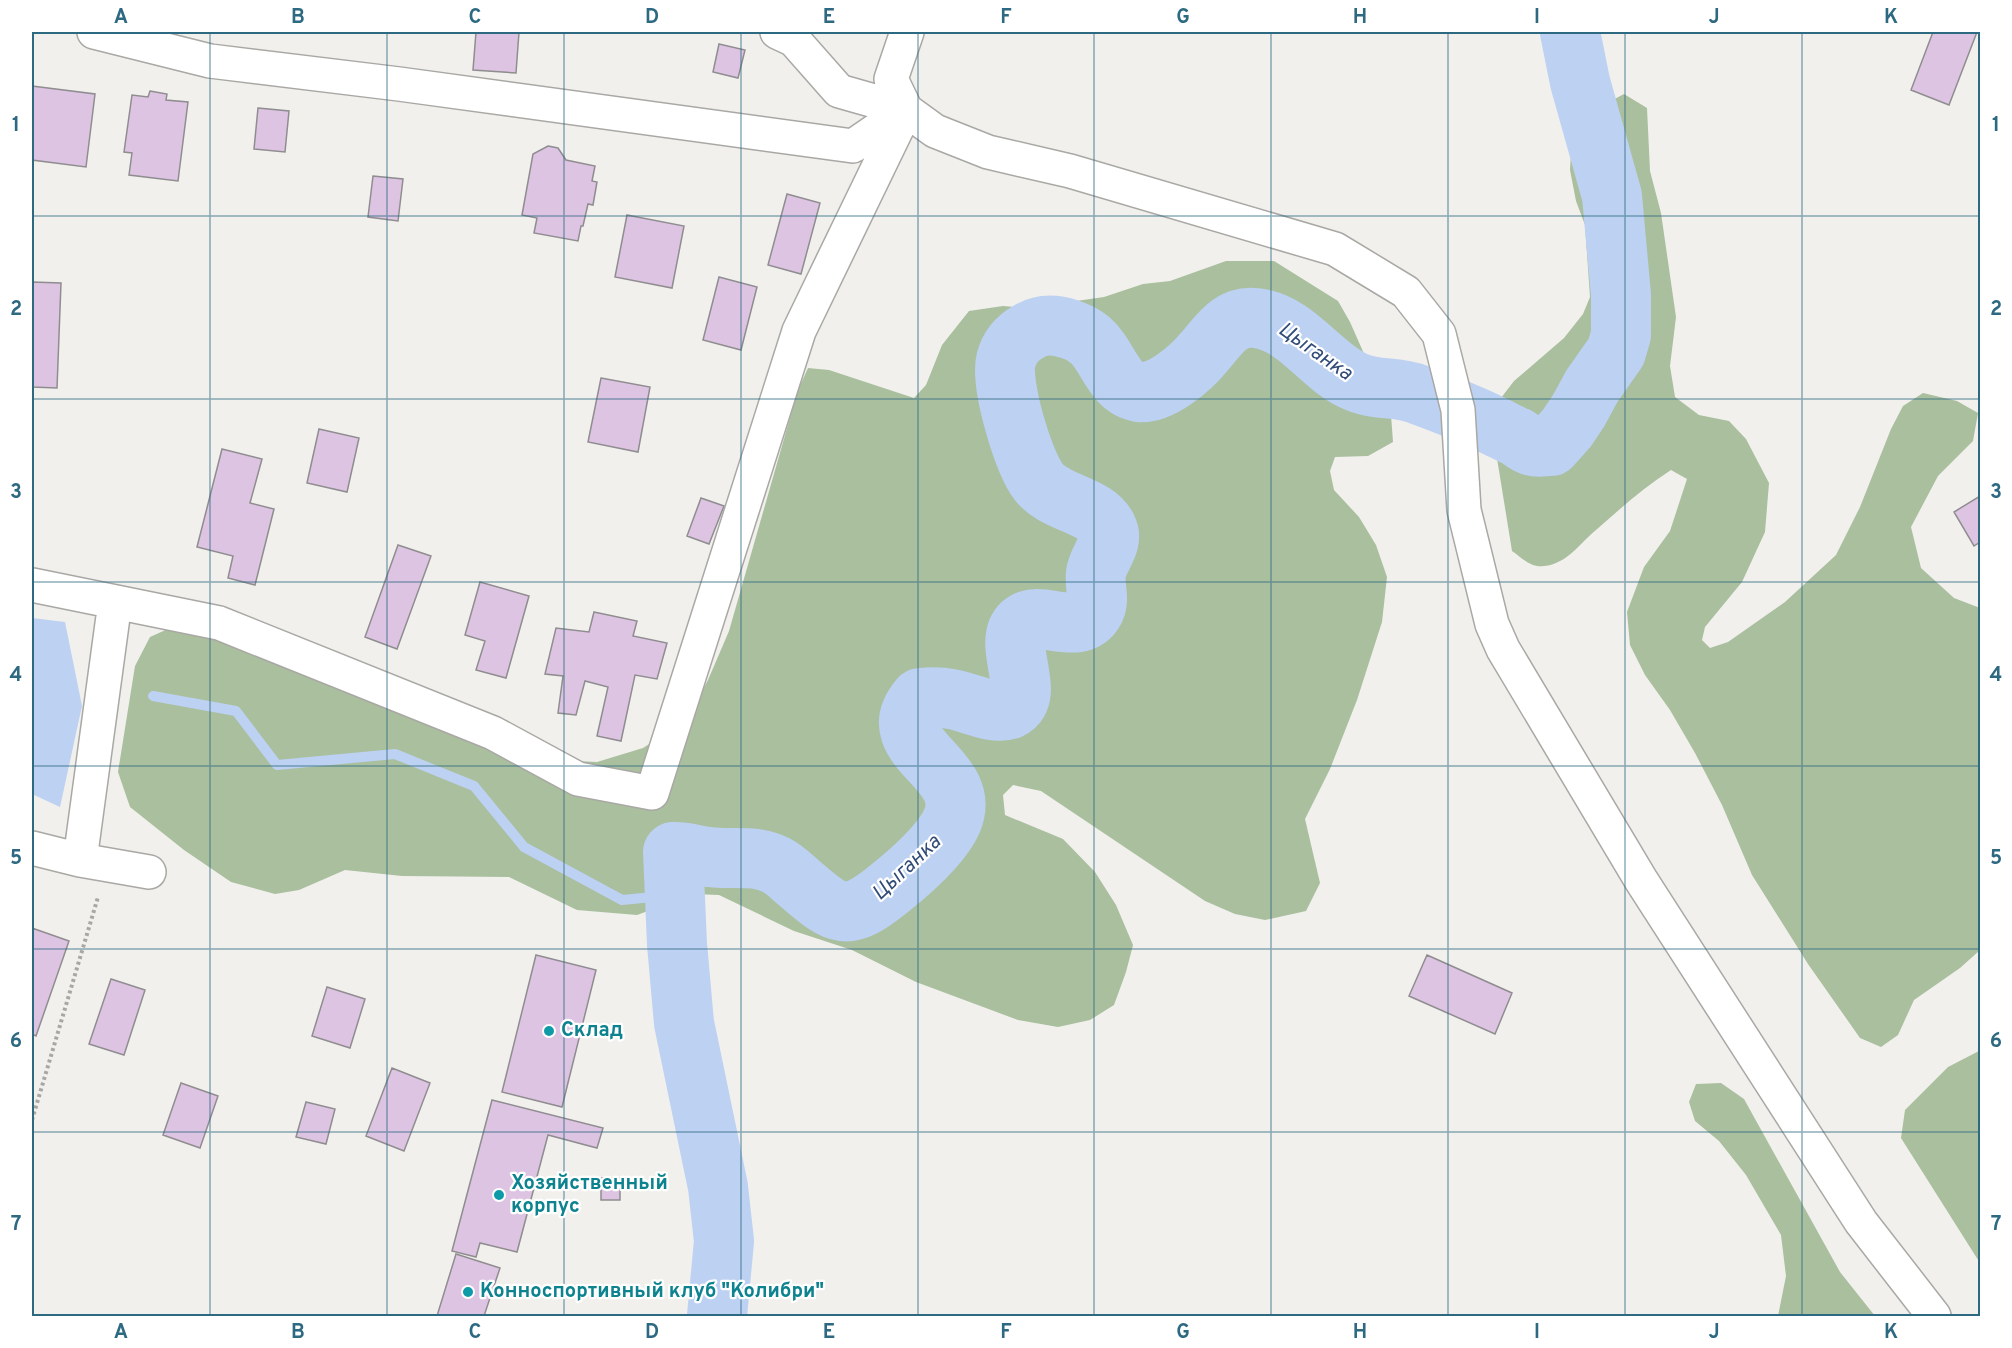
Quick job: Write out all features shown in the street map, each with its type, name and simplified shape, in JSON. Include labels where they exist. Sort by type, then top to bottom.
[{"type":"street","points":[[94,32],[210,61],[854,146],[906,110]]},
{"type":"street","points":[[777,32],[794,40],[839,91],[906,110],[935,131],[988,152],[1070,171],[1335,249],[1406,292],[1439,334],[1458,410],[1464,510],[1492,624],[1503,649],[1641,880],[1861,1222],[1934,1317]]},
{"type":"street","points":[[906,110],[891,79],[907,32]]},
{"type":"street","points":[[32,585],[219,622],[493,733],[578,779],[652,793],[799,331],[906,110]]},
{"type":"street","points":[[94,863],[114,602]]},
{"type":"street","points":[[32,848],[94,863],[149,872]]},
{"type":"path","points":[[32,1120],[94,863]]},
{"type":"green space","points":[[1624,94],[1647,108],[1650,171],[1661,213],[1676,317],[1670,366],[1675,397],[1699,415],[1729,421],[1746,439],[1769,483],[1765,532],[1742,582],[1705,627],[1702,640],[1710,648],[1728,642],[1785,602],[1836,555],[1860,507],[1891,429],[1903,406],[1923,393],[1957,401],[1978,413],[1973,441],[1938,476],[1911,527],[1921,568],[1954,598],[1980,608],[1979,951],[1960,968],[1914,1000],[1898,1035],[1881,1047],[1860,1038],[1808,964],[1752,875],[1722,805],[1695,753],[1670,710],[1645,675],[1630,645],[1627,612],[1644,567],[1670,531],[1687,479],[1671,470],[1632,498],[1560,561],[1539,566],[1527,562],[1512,551],[1496,452],[1494,413],[1501,398],[1514,381],[1564,338],[1583,314],[1590,297],[1585,225],[1576,201],[1570,170],[1572,136],[1607,103]]},
{"type":"green space","points":[[1226,261],[1274,261],[1338,301],[1350,322],[1391,415],[1393,442],[1368,456],[1335,457],[1330,471],[1334,490],[1359,517],[1376,545],[1387,577],[1382,622],[1357,700],[1330,769],[1305,819],[1320,883],[1306,911],[1265,920],[1235,914],[1205,901],[1041,791],[1013,785],[1003,795],[1005,815],[1063,839],[1095,872],[1116,905],[1133,945],[1114,1005],[1090,1020],[1058,1027],[1018,1020],[916,982],[852,950],[794,931],[719,895],[694,894],[637,915],[577,910],[509,877],[402,876],[345,870],[299,890],[275,894],[231,882],[184,850],[130,807],[118,772],[135,666],[150,637],[170,628],[226,642],[514,758],[597,762],[643,748],[687,720],[708,680],[729,631],[798,390],[808,368],[829,370],[914,398],[926,385],[942,345],[969,311],[1003,306],[1027,308],[1104,297],[1143,284],[1170,281]]},
{"type":"green space","points":[[1980,1051],[1980,1263],[1901,1138],[1905,1110],[1948,1067]]},
{"type":"green space","points":[[1721,1083],[1744,1099],[1840,1272],[1875,1316],[1778,1316],[1786,1276],[1781,1235],[1746,1175],[1719,1141],[1695,1121],[1689,1102],[1696,1084]]},
{"type":"water","points":[[32,618],[65,622],[82,706],[60,807],[32,794]]},
{"type":"building","points":[[476,32],[519,32],[516,73],[473,70]]},
{"type":"building","points":[[1933,32],[1977,32],[1949,105],[1911,90]]},
{"type":"building","points":[[719,44],[745,50],[738,78],[713,72]]},
{"type":"building","points":[[32,86],[95,94],[86,167],[32,160]]},
{"type":"building","points":[[150,91],[167,94],[166,100],[188,102],[178,181],[129,175],[132,153],[124,152],[132,95],[148,97]]},
{"type":"building","points":[[258,108],[289,111],[285,152],[254,149]]},
{"type":"building","points":[[548,146],[558,148],[566,160],[595,166],[592,181],[597,182],[593,205],[588,204],[578,241],[534,233],[537,218],[522,215],[533,154]]},
{"type":"building","points":[[373,176],[403,179],[398,221],[368,217]]},
{"type":"building","points":[[787,194],[820,203],[801,274],[768,265]]},
{"type":"building","points":[[627,215],[684,226],[672,288],[615,277]]},
{"type":"building","points":[[719,277],[757,287],[741,350],[703,340]]},
{"type":"building","points":[[32,282],[61,283],[57,388],[32,387]]},
{"type":"building","points":[[601,378],[650,387],[638,452],[588,442]]},
{"type":"building","points":[[319,429],[359,438],[347,492],[307,483]]},
{"type":"building","points":[[222,449],[262,459],[250,503],[274,509],[255,585],[228,578],[233,556],[197,547]]},
{"type":"building","points":[[1980,496],[1980,542],[1974,546],[1954,512]]},
{"type":"building","points":[[701,498],[724,506],[709,544],[687,536]]},
{"type":"building","points":[[398,545],[431,556],[397,649],[365,637]]},
{"type":"building","points":[[480,582],[529,596],[506,678],[476,670],[485,641],[465,635]]},
{"type":"building","points":[[594,612],[637,621],[633,636],[667,643],[657,679],[635,675],[621,741],[597,736],[608,687],[585,681],[576,715],[558,713],[563,676],[545,674],[556,628],[589,632]]},
{"type":"building","points":[[32,928],[69,941],[36,1036],[32,1034]]},
{"type":"building","name":"Склад","points":[[536,955],[596,970],[562,1107],[502,1092]]},
{"type":"building","points":[[1427,955],[1512,993],[1495,1034],[1409,996]]},
{"type":"building","points":[[111,979],[145,990],[124,1055],[89,1044]]},
{"type":"building","points":[[327,987],[365,999],[350,1048],[312,1036]]},
{"type":"building","points":[[392,1068],[430,1083],[404,1151],[366,1136]]},
{"type":"building","points":[[181,1083],[218,1096],[200,1148],[163,1135]]},
{"type":"building","name":"Хозяйственный корпус","points":[[492,1100],[603,1128],[597,1148],[548,1135],[517,1252],[480,1243],[476,1257],[452,1251]]},
{"type":"building","points":[[306,1102],[335,1109],[326,1144],[296,1137]]},
{"type":"building","points":[[601,1178],[620,1178],[620,1200],[601,1200]]},
{"type":"building","name":"Конноспортивный клуб \"Колибри\"","points":[[456,1254],[500,1268],[484,1316],[437,1316]]},
{"type":"waterway","name":"Цыганка","points":[[717,1316],[724,1241],[718,1187],[684,1023],[677,944],[673,852],[718,858],[752,858],[768,862],[785,871],[833,909],[853,911],[863,907],[898,881],[941,839],[952,821],[955,802],[951,786],[917,745],[910,731],[910,716],[920,698],[947,698],[997,711],[1010,709],[1018,702],[1021,693],[1015,644],[1022,624],[1038,619],[1070,623],[1088,618],[1096,605],[1097,567],[1108,545],[1109,534],[1102,520],[1085,509],[1054,495],[1038,481],[1020,440],[1006,386],[1006,360],[1011,347],[1017,340],[1033,329],[1053,326],[1080,333],[1096,346],[1123,384],[1130,389],[1147,392],[1175,379],[1232,323],[1247,318],[1270,321],[1295,335],[1328,364],[1352,380],[1368,386],[1417,394],[1481,420],[1527,444],[1537,447],[1551,446],[1567,428],[1616,352],[1621,335],[1621,295],[1612,196],[1580,82],[1570,32]]},
{"type":"waterway","points":[[153,696],[236,711],[277,765],[395,754],[474,786],[524,847],[622,900],[674,895]]},
{"type":"place","name":"Склад","points":[[549,1031]]},
{"type":"place","name":"Хозяйственный корпус","points":[[499,1195]]},
{"type":"place","name":"Конноспортивный клуб \"Колибри\"","points":[[468,1292]]}]
